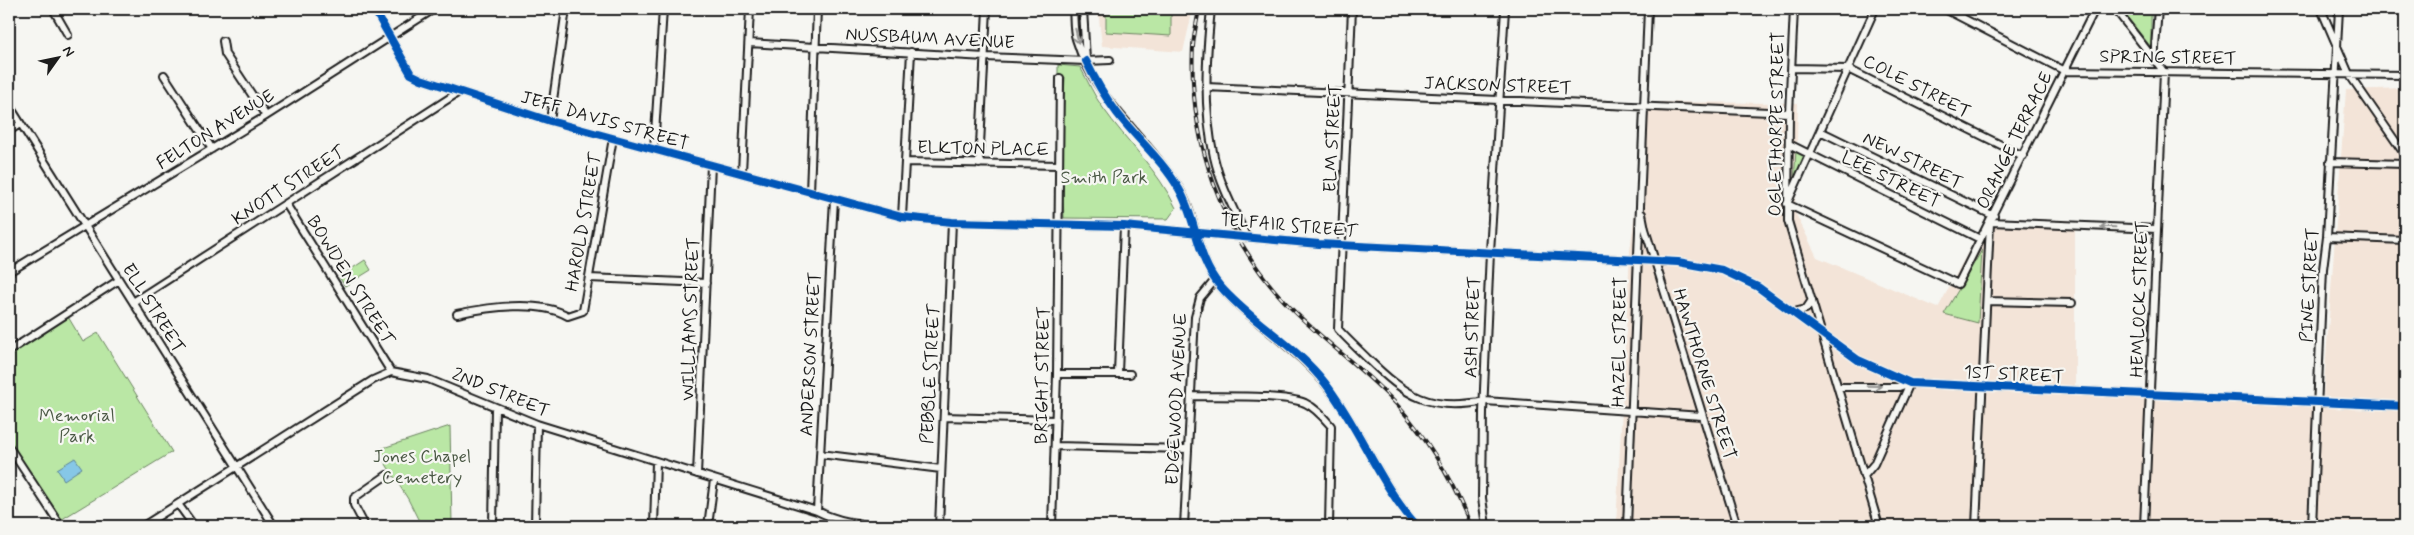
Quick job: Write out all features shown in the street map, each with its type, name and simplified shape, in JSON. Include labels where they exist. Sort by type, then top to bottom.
[{"type":"street","points":[[53,9],[68,35]]},
{"type":"street","name":"JEFF DAVIS STREET","points":[[374,9],[412,74],[421,79],[550,121],[742,172],[834,199]]},
{"type":"street","name":"FELTON AVENUE","points":[[9,272],[266,116],[434,9]]},
{"type":"street","points":[[550,121],[566,9]]},
{"type":"street","points":[[654,149],[663,9]]},
{"type":"street","points":[[742,172],[750,9]]},
{"type":"street","points":[[810,192],[818,9]]},
{"type":"street","points":[[979,164],[987,9]]},
{"type":"street","points":[[1073,9],[1076,38],[1086,61],[1108,100],[1166,169],[1179,189],[1189,210],[1204,260],[1215,280],[1236,303],[1296,354],[1322,380],[1346,414],[1400,504],[1417,526]]},
{"type":"street","points":[[1083,9],[1086,61]]},
{"type":"street","points":[[1211,9],[1206,87],[1208,124],[1214,158],[1247,238]]},
{"type":"street","name":"ELM STREET","points":[[1352,9],[1338,329],[1350,343],[1406,392],[1446,405],[1457,406],[1485,401]]},
{"type":"street","name":"ASH STREET","points":[[1486,526],[1481,483],[1490,252],[1505,9]]},
{"type":"street","name":"HAZEL STREET","points":[[1626,526],[1633,413],[1637,259],[1648,9]]},
{"type":"street","name":"OGLETHORPE STREET","points":[[1794,9],[1789,113],[1788,221],[1879,526]]},
{"type":"street","points":[[1787,204],[1875,9]]},
{"type":"street","name":"SPRING STREET","points":[[1945,9],[2064,71],[2405,75]]},
{"type":"street","name":"ORANGE TERRACE","points":[[1787,204],[1958,284],[2095,9]]},
{"type":"street","points":[[2114,9],[2164,72]]},
{"type":"street","points":[[2154,60],[2158,9]]},
{"type":"street","points":[[2321,9],[2348,74],[2405,155]]},
{"type":"street","name":"PINE STREET","points":[[2312,526],[2323,270],[2327,237],[2338,9]]},
{"type":"street","points":[[223,41],[225,54],[266,116]]},
{"type":"street","name":"NUSSBAUM AVENUE","points":[[749,44],[816,46],[985,57],[1086,61],[1110,60]]},
{"type":"street","points":[[902,217],[911,52]]},
{"type":"street","name":"COLE STREET","points":[[1792,68],[1848,68],[2023,156]]},
{"type":"street","name":"HEMLOCK STREET","points":[[2144,526],[2164,72]]},
{"type":"street","points":[[164,75],[212,149]]},
{"type":"street","name":"BRIGHT STREET","points":[[1052,526],[1060,225],[1060,78]]},
{"type":"street","name":"JACKSON STREET","points":[[1206,87],[1789,113]]},
{"type":"street","name":"KNOTT STREET","points":[[133,302],[459,92]]},
{"type":"street","name":"ELL STREET","points":[[9,105],[274,526]]},
{"type":"street","points":[[9,131],[20,124]]},
{"type":"street","name":"NEW STREET","points":[[1820,131],[1992,219],[2157,230]]},
{"type":"street","name":"HAROLD STREET","points":[[457,314],[481,309],[513,307],[556,309],[568,316],[583,311],[613,138]]},
{"type":"street","name":"LEE STREET","points":[[1789,144],[1980,239]]},
{"type":"street","name":"ELKTON PLACE","points":[[905,162],[1059,164]]},
{"type":"street","points":[[2330,162],[2405,164]]},
{"type":"street","name":"WILLIAMS STREET","points":[[697,474],[711,165]]},
{"type":"street","name":"TELFAIR STREET","points":[[834,199],[902,217],[952,222],[1124,226],[1342,245],[1654,260]]},
{"type":"street","name":"ANDERSON STREET","points":[[817,511],[834,199]]},
{"type":"street","name":"HAWTHORNE STREET","points":[[1640,202],[1654,260],[1737,526]]},
{"type":"street","name":"BOWDEN STREET","points":[[286,204],[391,372]]},
{"type":"street","points":[[1976,526],[1992,219]]},
{"type":"street","name":"PEBBLE STREET","points":[[939,526],[952,222]]},
{"type":"street","points":[[1118,373],[1124,226]]},
{"type":"street","points":[[2327,237],[2405,240]]},
{"type":"street","name":"1ST STREET","points":[[1654,260],[1722,270],[1758,287],[1858,360],[1910,383],[1983,388],[2405,406]]},
{"type":"street","points":[[589,278],[706,283]]},
{"type":"street","points":[[9,351],[119,280]]},
{"type":"street","name":"EDGEWOOD AVENUE","points":[[1184,526],[1196,306],[1215,280]]},
{"type":"street","points":[[1794,312],[1806,309],[1812,300]]},
{"type":"street","points":[[1987,301],[2072,303]]},
{"type":"street","points":[[143,526],[373,380],[391,372]]},
{"type":"street","name":"2ND STREET","points":[[391,372],[428,379],[537,424],[817,511],[832,518],[849,523],[879,526]]},
{"type":"street","points":[[1057,374],[1130,374]]},
{"type":"street","points":[[1838,387],[1899,387],[1910,383]]},
{"type":"street","points":[[1864,476],[1874,464],[1910,383]]},
{"type":"street","points":[[1191,396],[1285,399],[1305,403],[1320,413],[1331,426],[1329,526]]},
{"type":"street","points":[[1485,401],[1633,413],[1702,416]]},
{"type":"street","points":[[493,526],[495,408]]},
{"type":"street","points":[[944,416],[1055,420]]},
{"type":"street","points":[[535,526],[537,424]]},
{"type":"street","points":[[1055,446],[1188,449]]},
{"type":"street","points":[[9,447],[61,526]]},
{"type":"street","points":[[820,454],[941,469]]},
{"type":"street","points":[[654,526],[656,462]]},
{"type":"street","points":[[365,526],[354,505],[354,498],[387,475]]},
{"type":"street","points":[[708,526],[714,480]]},
{"type":"street","points":[[178,504],[194,526]]},
{"type":"street","points":[[831,526],[832,518]]},
{"type":"shaded area","points":[[1098,9],[1193,9],[1183,52],[1102,46]]},
{"type":"shaded area","points":[[2405,88],[2405,526],[1616,526],[1630,251],[1649,102],[1798,103],[1795,212],[1817,257],[1938,308],[1987,217],[2075,221],[2075,386],[2323,398],[2346,90]]},
{"type":"green space","points":[[1106,9],[1171,9],[1171,36],[1106,32]]},
{"type":"green space","points":[[2121,9],[2151,9],[2151,47]]},
{"type":"green space","name":"Smith Park","points":[[1058,65],[1080,67],[1100,103],[1169,194],[1176,208],[1168,219],[1064,218],[1061,157],[1065,77],[1058,76]]},
{"type":"green space","points":[[1796,149],[1808,155],[1794,184]]},
{"type":"green space","points":[[1982,250],[1978,323],[1944,314]]},
{"type":"green space","points":[[365,260],[371,270],[345,286],[339,277]]},
{"type":"green space","name":"Memorial Park","points":[[67,315],[83,342],[98,333],[172,452],[59,521],[9,442],[9,351]]},
{"type":"green space","name":"Jones Chapel Cemetery","points":[[450,426],[452,524],[419,521],[408,499],[377,450]]},
{"type":"water","points":[[75,458],[82,468],[64,480],[57,469]]},
{"type":"railway","points":[[1199,9],[1193,46],[1196,115],[1203,149],[1214,183],[1227,216],[1243,247],[1285,302],[1386,393],[1411,421],[1440,464],[1457,494],[1471,526]]},
{"type":"cycle path","points":[[374,9],[411,74],[421,79],[550,121],[902,217],[952,222],[1124,226],[1319,244],[1678,262],[1722,270],[1758,287],[1858,360],[1910,383],[2405,406]]},
{"type":"cycle path","points":[[1086,61],[1100,88],[1113,107],[1158,160],[1179,189],[1190,213],[1201,251],[1212,275],[1232,299],[1301,357],[1325,383],[1349,418],[1380,474],[1417,526]]}]
